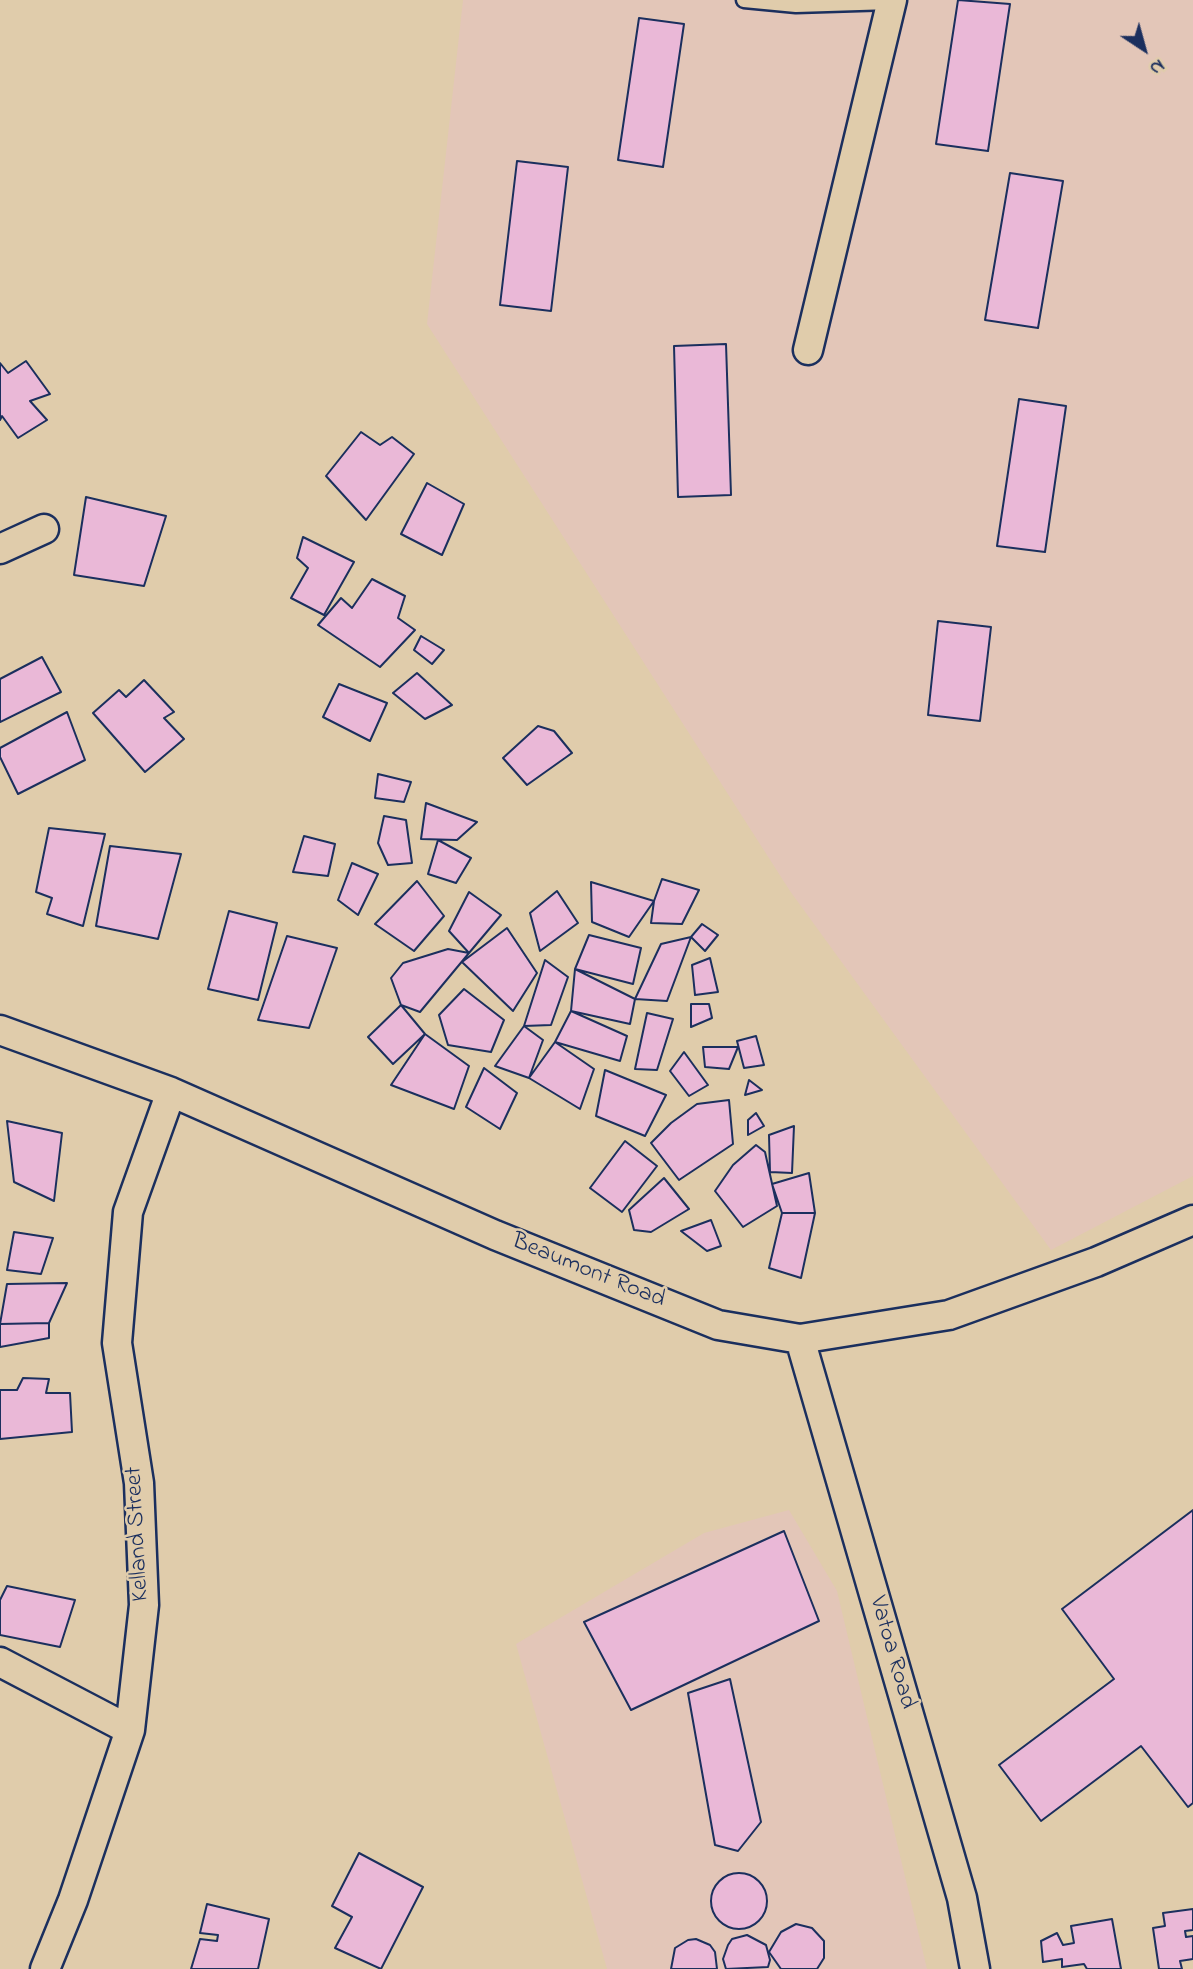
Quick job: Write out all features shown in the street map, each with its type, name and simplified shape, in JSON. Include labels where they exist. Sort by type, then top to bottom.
[{"type":"street","points":[[808,350],[891,1]]},
{"type":"street","points":[[0,549],[44,529]]},
{"type":"street","name":"Beaumont Road","points":[[0,1030],[171,1092],[495,1235],[718,1325],[800,1339],[949,1315],[1096,1262],[1193,1220]]},
{"type":"street","name":"Kelland Street","points":[[44,1969],[73,1900],[130,1730],[144,1605],[139,1483],[117,1343],[128,1212],[171,1092]]},
{"type":"street","name":"Vatoa Road","points":[[800,1339],[962,1898],[975,1969]]},
{"type":"street","points":[[0,1662],[130,1730]]},
{"type":"lane","points":[[744,0],[796,5],[891,1]]},
{"type":"shaded area","points":[[463,0],[1193,0],[1193,1176],[1051,1250],[790,891],[427,324]]},
{"type":"shaded area","points":[[789,1510],[837,1591],[927,1969],[607,1969],[516,1644],[704,1533]]},
{"type":"building","points":[[958,0],[1010,4],[988,151],[936,144]]},
{"type":"building","points":[[639,18],[684,24],[663,167],[618,160]]},
{"type":"building","points":[[517,161],[568,167],[551,311],[500,305]]},
{"type":"building","points":[[1010,173],[1063,181],[1038,328],[985,320]]},
{"type":"building","points":[[726,344],[731,495],[678,497],[674,346]]},
{"type":"building","points":[[26,361],[50,394],[30,401],[47,420],[18,438],[2,416],[0,420],[0,363],[8,373]]},
{"type":"building","points":[[1019,399],[1066,406],[1045,552],[997,546]]},
{"type":"building","points":[[361,432],[380,445],[392,437],[414,454],[366,520],[326,476]]},
{"type":"building","points":[[427,483],[464,504],[442,555],[401,534]]},
{"type":"building","points":[[86,497],[166,516],[144,586],[74,575]]},
{"type":"building","points":[[303,537],[354,562],[324,615],[291,598],[308,568],[297,558]]},
{"type":"building","points":[[372,579],[405,596],[398,618],[415,630],[380,667],[318,625],[341,598],[352,608]]},
{"type":"building","points":[[938,621],[991,627],[980,721],[928,715]]},
{"type":"building","points":[[421,636],[444,650],[432,664],[414,650]]},
{"type":"building","points":[[42,657],[61,692],[0,722],[0,679]]},
{"type":"building","points":[[417,673],[452,705],[425,719],[393,693]]},
{"type":"building","points":[[144,680],[174,712],[164,718],[184,739],[145,772],[93,713],[119,690],[126,697]]},
{"type":"building","points":[[339,684],[387,703],[370,741],[323,717]]},
{"type":"building","points":[[67,712],[85,760],[18,794],[0,757],[0,748]]},
{"type":"building","points":[[538,726],[554,731],[572,753],[527,785],[503,758]]},
{"type":"building","points":[[378,774],[411,782],[404,802],[375,798]]},
{"type":"building","points":[[426,803],[477,822],[457,840],[421,839]]},
{"type":"building","points":[[384,816],[406,820],[412,863],[388,865],[378,843]]},
{"type":"building","points":[[49,828],[105,834],[83,926],[47,914],[52,898],[36,892]]},
{"type":"building","points":[[304,836],[335,844],[328,876],[293,872]]},
{"type":"building","points":[[438,840],[471,858],[456,883],[428,874]]},
{"type":"building","points":[[110,846],[181,854],[158,939],[96,926]]},
{"type":"building","points":[[352,863],[378,874],[358,915],[338,900]]},
{"type":"building","points":[[662,879],[699,890],[682,924],[651,923],[654,901]]},
{"type":"building","points":[[417,881],[444,916],[414,951],[375,924]]},
{"type":"building","points":[[591,882],[654,901],[629,937],[592,922]]},
{"type":"building","points":[[557,891],[578,923],[540,951],[530,913]]},
{"type":"building","points":[[469,892],[501,915],[469,953],[449,931]]},
{"type":"building","points":[[229,911],[277,923],[258,1000],[208,989]]},
{"type":"building","points":[[702,924],[718,935],[705,951],[691,937]]},
{"type":"building","points":[[507,928],[537,973],[513,1011],[462,962]]},
{"type":"building","points":[[589,935],[641,948],[633,984],[575,969]]},
{"type":"building","points":[[287,936],[337,948],[309,1028],[258,1020]]},
{"type":"building","points":[[691,937],[667,1001],[635,999],[661,944]]},
{"type":"building","points":[[448,949],[469,953],[420,1012],[401,1005],[391,978],[403,963]]},
{"type":"building","points":[[710,958],[718,992],[695,995],[692,965]]},
{"type":"building","points":[[545,960],[568,977],[551,1025],[524,1026]]},
{"type":"building","points":[[575,969],[635,999],[630,1024],[571,1011]]},
{"type":"building","points":[[464,989],[504,1020],[491,1052],[448,1045],[439,1015]]},
{"type":"building","points":[[691,1004],[709,1004],[712,1018],[691,1027]]},
{"type":"building","points":[[401,1005],[425,1034],[393,1064],[368,1037]]},
{"type":"building","points":[[571,1011],[627,1036],[620,1061],[555,1042]]},
{"type":"building","points":[[647,1013],[673,1019],[657,1070],[635,1069]]},
{"type":"building","points":[[524,1026],[543,1040],[529,1078],[495,1066]]},
{"type":"building","points":[[425,1034],[469,1066],[454,1109],[391,1085]]},
{"type":"building","points":[[756,1036],[764,1065],[744,1068],[737,1041]]},
{"type":"building","points":[[555,1042],[594,1069],[580,1109],[529,1078]]},
{"type":"building","points":[[703,1047],[738,1047],[729,1069],[705,1067]]},
{"type":"building","points":[[684,1052],[708,1085],[689,1096],[670,1071]]},
{"type":"building","points":[[484,1068],[517,1093],[500,1129],[466,1107]]},
{"type":"building","points":[[605,1070],[666,1095],[645,1136],[596,1116]]},
{"type":"building","points":[[749,1080],[762,1090],[745,1095]]},
{"type":"building","points":[[729,1100],[733,1144],[679,1180],[651,1143],[671,1123],[697,1104]]},
{"type":"building","points":[[756,1113],[764,1126],[748,1135],[748,1120]]},
{"type":"building","points":[[7,1121],[62,1133],[54,1201],[14,1182]]},
{"type":"building","points":[[794,1126],[792,1173],[770,1172],[769,1135]]},
{"type":"building","points":[[625,1141],[657,1166],[622,1212],[590,1188]]},
{"type":"building","points":[[756,1145],[765,1152],[777,1206],[743,1227],[715,1191],[733,1165]]},
{"type":"building","points":[[809,1173],[815,1213],[782,1213],[772,1184]]},
{"type":"building","points":[[664,1178],[689,1209],[651,1232],[634,1230],[629,1210]]},
{"type":"building","points":[[782,1213],[815,1213],[801,1278],[769,1268]]},
{"type":"building","points":[[711,1220],[721,1246],[707,1251],[681,1231]]},
{"type":"building","points":[[14,1232],[53,1238],[41,1274],[7,1270]]},
{"type":"building","points":[[67,1283],[49,1323],[0,1324],[7,1284]]},
{"type":"building","points":[[49,1323],[49,1338],[0,1347],[0,1324]]},
{"type":"building","points":[[23,1378],[49,1379],[46,1393],[70,1393],[72,1432],[0,1439],[0,1390],[17,1390]]},
{"type":"building","points":[[1193,1510],[1193,1803],[1188,1807],[1141,1746],[1041,1821],[999,1765],[1114,1679],[1062,1609]]},
{"type":"building","points":[[784,1531],[819,1621],[631,1710],[584,1622]]},
{"type":"building","points":[[7,1586],[75,1600],[60,1647],[0,1635],[0,1600]]},
{"type":"building","points":[[730,1679],[761,1822],[738,1851],[715,1845],[688,1693]]},
{"type":"building","points":[[359,1853],[423,1887],[381,1969],[335,1948],[352,1917],[332,1906]]},
{"type":"building","points":[[739,1873],[754,1878],[762,1886],[767,1901],[762,1916],[754,1924],[739,1929],[724,1924],[716,1916],[711,1901],[716,1886],[724,1878]]},
{"type":"building","points":[[207,1904],[269,1919],[258,1969],[191,1969],[200,1939],[217,1941],[218,1935],[200,1933]]},
{"type":"building","points":[[1193,1909],[1193,1930],[1185,1931],[1186,1937],[1193,1936],[1193,1959],[1180,1961],[1182,1969],[1159,1969],[1153,1928],[1165,1926],[1163,1913]]},
{"type":"building","points":[[1112,1919],[1121,1969],[1087,1969],[1084,1964],[1062,1967],[1062,1959],[1043,1962],[1041,1941],[1057,1933],[1063,1945],[1074,1943],[1071,1926]]},
{"type":"building","points":[[796,1924],[812,1928],[824,1941],[824,1958],[817,1969],[781,1969],[769,1952],[781,1932]]},
{"type":"building","points":[[747,1935],[766,1945],[770,1960],[768,1967],[726,1969],[723,1959],[728,1945],[732,1939]]},
{"type":"building","points":[[696,1939],[710,1945],[715,1952],[717,1969],[671,1969],[675,1948],[688,1940]]}]
